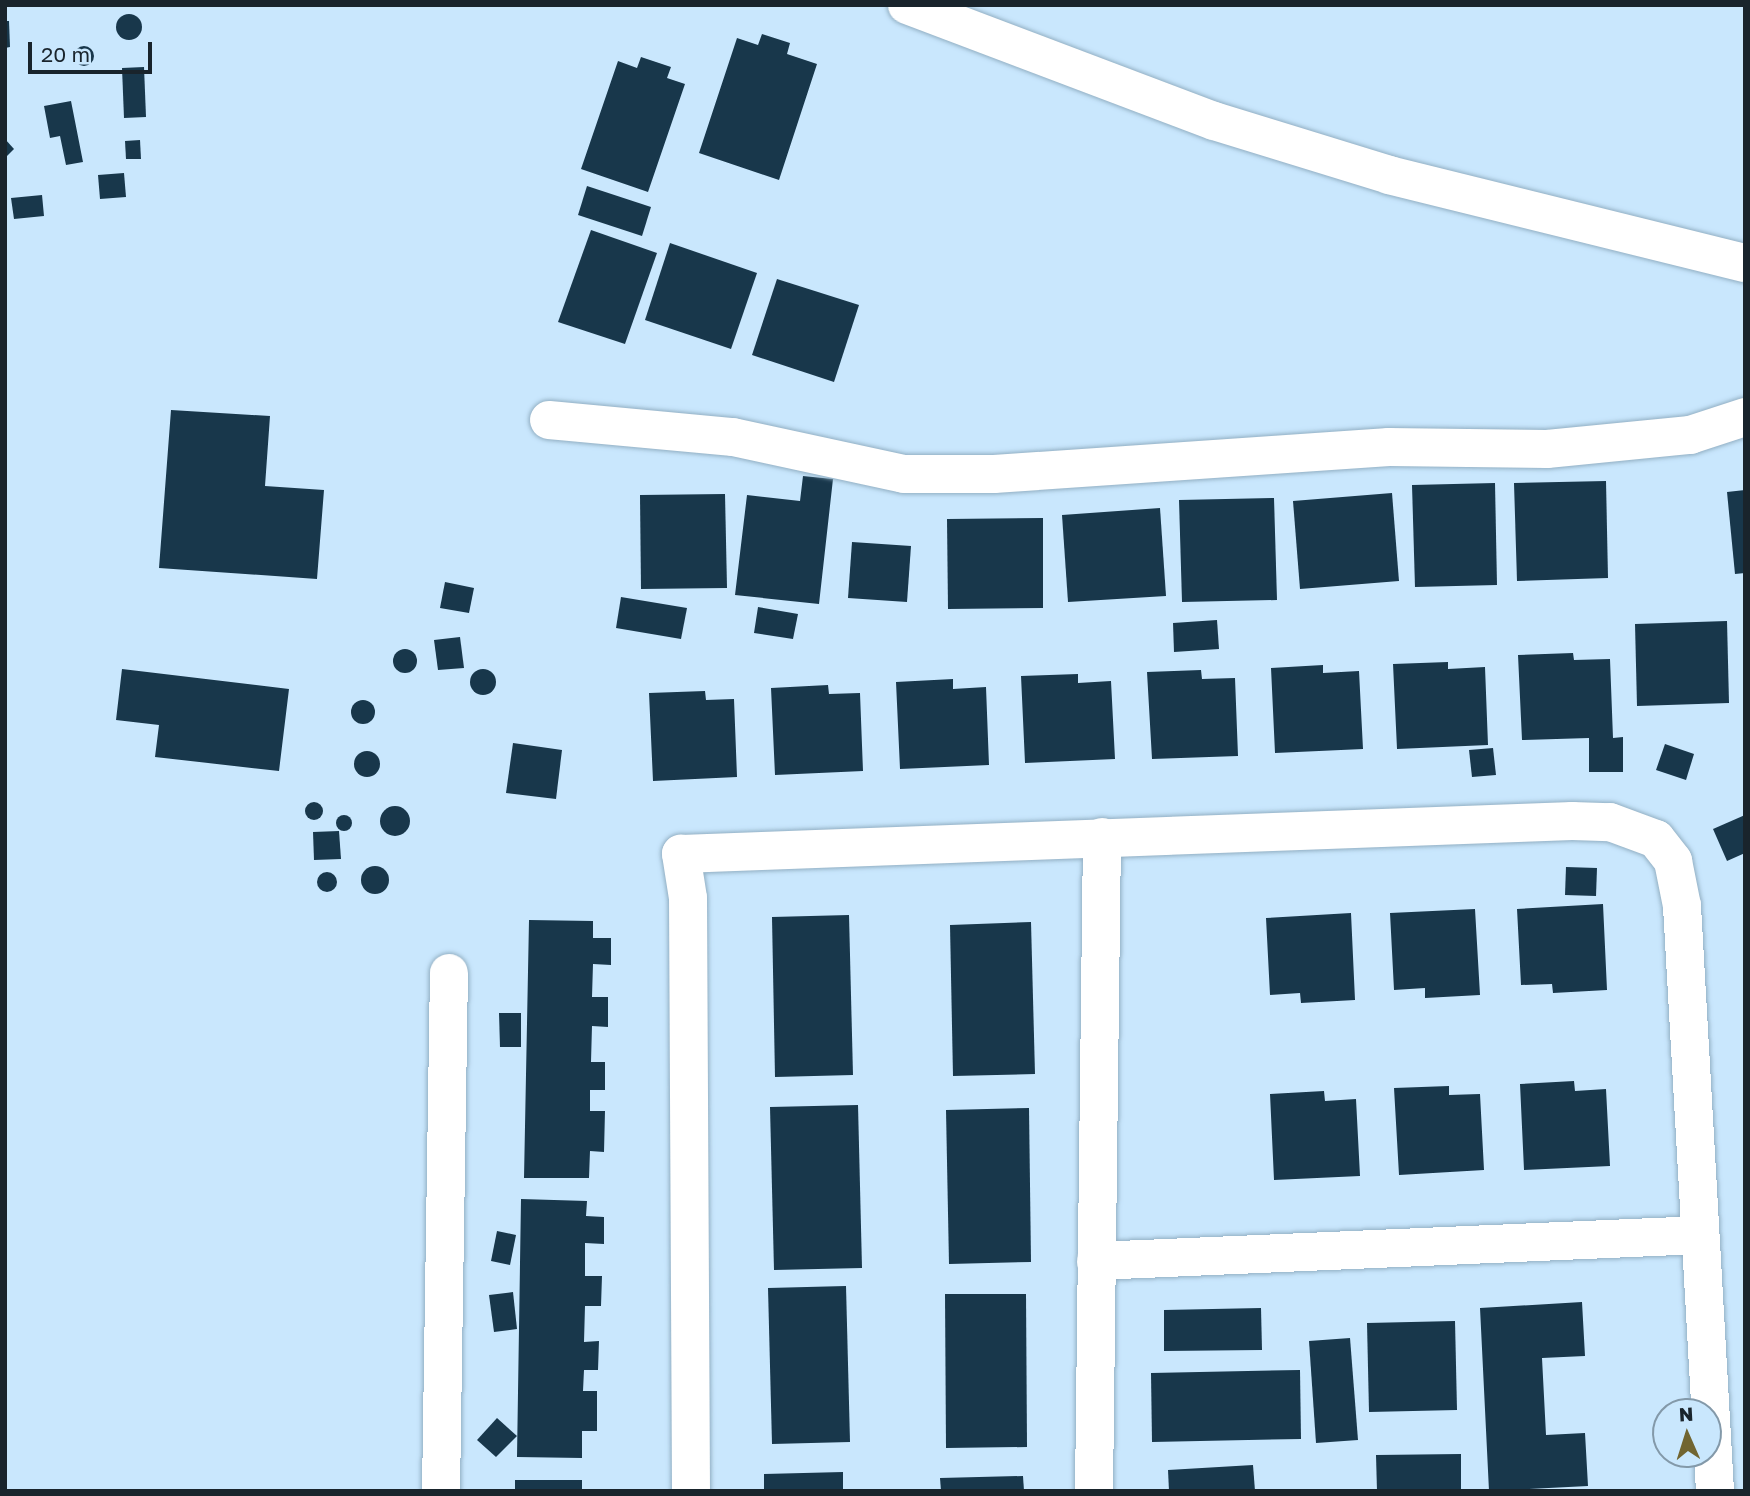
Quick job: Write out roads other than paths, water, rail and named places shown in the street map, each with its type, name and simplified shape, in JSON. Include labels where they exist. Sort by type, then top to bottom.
[{"type":"street","points":[[906,5],[1252,132],[1389,175],[1745,263]]},
{"type":"street","points":[[549,419],[733,437],[904,474],[994,474],[1390,447],[1547,449],[1690,435],[1745,417]]},
{"type":"street","points":[[691,1491],[688,898],[681,854],[1572,821],[1609,822],[1656,839],[1673,860],[1682,906],[1715,1491]]},
{"type":"street","points":[[1094,1491],[1102,837]]},
{"type":"street","points":[[441,1491],[449,973]]},
{"type":"street","points":[[1096,1261],[1700,1235]]}]
